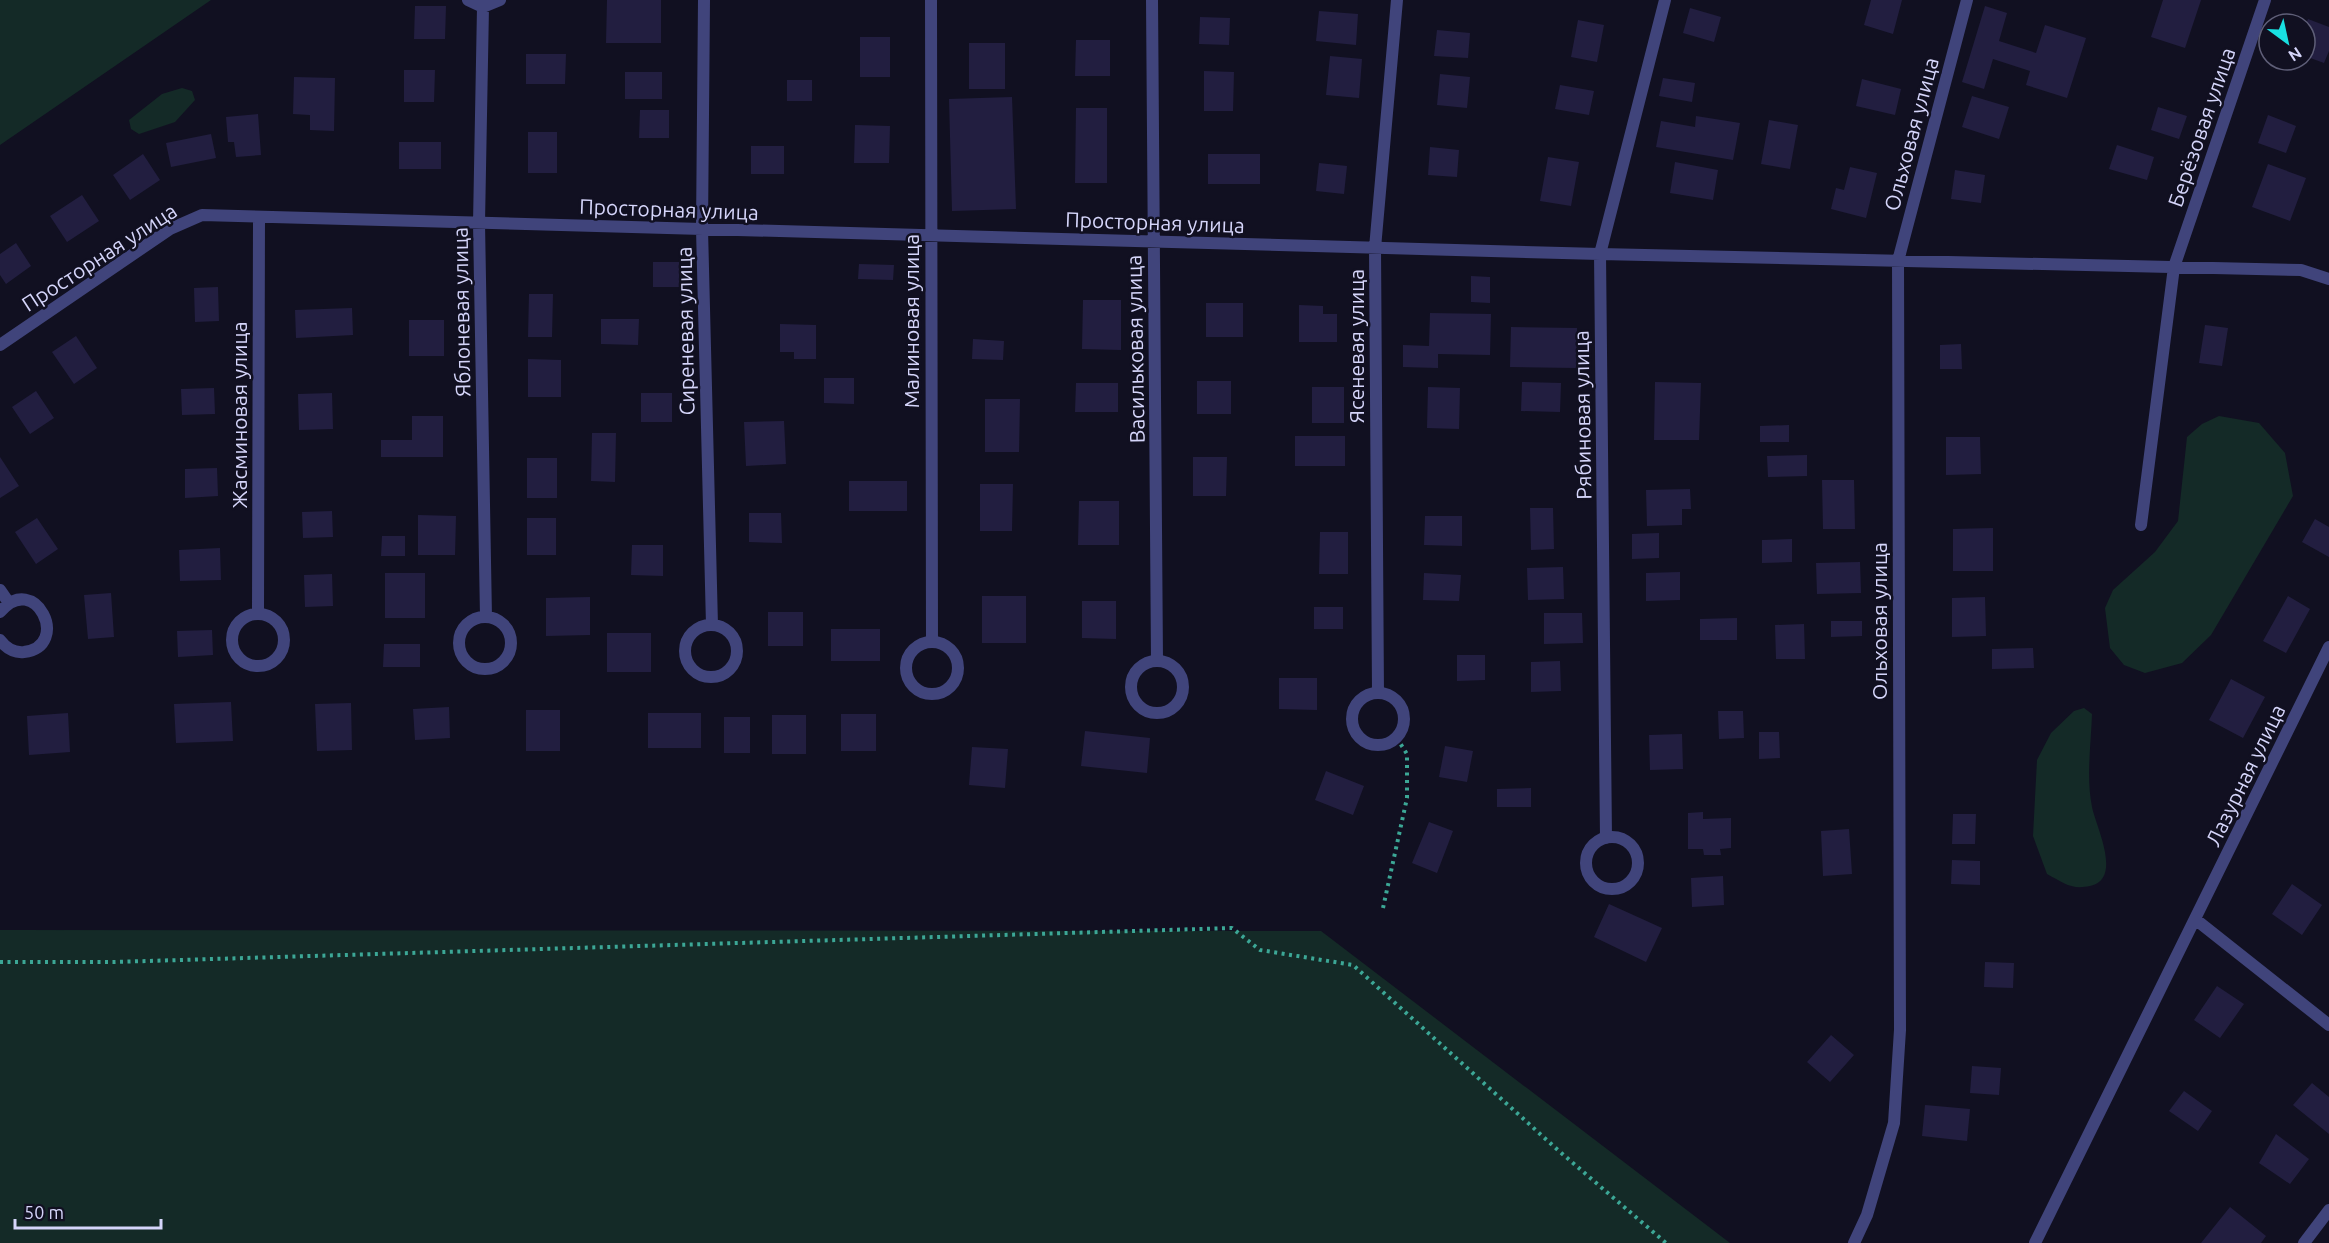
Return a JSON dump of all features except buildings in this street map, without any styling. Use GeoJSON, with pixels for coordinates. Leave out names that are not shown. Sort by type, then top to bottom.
{"type":"FeatureCollection","features":[{"type":"Feature","properties":{"kind":"street"},"geometry":{"type":"LineString","coordinates":[[468,0],[483,7],[500,0]]}},
{"type":"Feature","properties":{"kind":"street","name":"Сиреневая улица"},"geometry":{"type":"LineString","coordinates":[[704,0],[702,229],[711,625]]}},
{"type":"Feature","properties":{"kind":"street","name":"Малиновая улица"},"geometry":{"type":"LineString","coordinates":[[931,0],[932,642]]}},
{"type":"Feature","properties":{"kind":"street","name":"Васильковая улица"},"geometry":{"type":"LineString","coordinates":[[1152,0],[1157,661]]}},
{"type":"Feature","properties":{"kind":"street","name":"Ясеневая улица"},"geometry":{"type":"LineString","coordinates":[[1378,693],[1376,248],[1397,0]]}},
{"type":"Feature","properties":{"kind":"street","name":"Рябиновая улица"},"geometry":{"type":"LineString","coordinates":[[1606,838],[1600,254],[1665,0]]}},
{"type":"Feature","properties":{"kind":"street","name":"Ольховая улица"},"geometry":{"type":"LineString","coordinates":[[1854,1243],[1868,1215],[1894,1124],[1900,1030],[1898,261],[1967,0]]}},
{"type":"Feature","properties":{"kind":"street","name":"Берёзовая улица"},"geometry":{"type":"LineString","coordinates":[[2141,525],[2174,267],[2265,0]]}},
{"type":"Feature","properties":{"kind":"street","name":"Яблоневая улица"},"geometry":{"type":"LineString","coordinates":[[483,7],[479,223],[486,617]]}},
{"type":"Feature","properties":{"kind":"street","name":"Просторная улица"},"geometry":{"type":"LineString","coordinates":[[0,345],[170,229],[202,215],[1600,254],[2301,270],[2329,279]]}},
{"type":"Feature","properties":{"kind":"street","name":"Жасминовая улица"},"geometry":{"type":"LineString","coordinates":[[258,613],[259,217]]}},
{"type":"Feature","properties":{"kind":"street"},"geometry":{"type":"LineString","coordinates":[[0,590],[4,608],[22,600],[35,603],[47,619],[46,633],[40,645],[28,651],[14,651],[0,640]]}},
{"type":"Feature","properties":{"kind":"street"},"geometry":{"type":"LineString","coordinates":[[258,613],[277,622],[284,640],[280,653],[271,663],[257,666],[239,658],[232,639],[240,621],[258,613]]}},
{"type":"Feature","properties":{"kind":"street"},"geometry":{"type":"LineString","coordinates":[[486,617],[504,625],[511,644],[503,662],[485,669],[466,661],[462,656],[459,643],[467,625],[486,617]]}},
{"type":"Feature","properties":{"kind":"street"},"geometry":{"type":"LineString","coordinates":[[711,625],[724,628],[730,633],[737,651],[729,669],[724,673],[711,676],[692,669],[685,650],[693,632],[711,625]]}},
{"type":"Feature","properties":{"kind":"street"},"geometry":{"type":"LineString","coordinates":[[932,642],[951,650],[958,669],[950,687],[932,694],[925,693],[914,686],[907,675],[906,668],[914,650],[932,642]]}},
{"type":"Feature","properties":{"kind":"street","name":"Лазурная улица"},"geometry":{"type":"LineString","coordinates":[[2034,1243],[2329,648]]}},
{"type":"Feature","properties":{"kind":"street"},"geometry":{"type":"LineString","coordinates":[[1157,661],[1170,665],[1176,670],[1180,675],[1183,688],[1175,706],[1163,713],[1144,710],[1134,700],[1131,687],[1132,680],[1139,669],[1157,661]]}},
{"type":"Feature","properties":{"kind":"street"},"geometry":{"type":"LineString","coordinates":[[1378,693],[1391,696],[1400,706],[1404,719],[1403,726],[1396,737],[1384,744],[1371,744],[1359,737],[1352,718],[1355,705],[1365,696],[1378,693]]}},
{"type":"Feature","properties":{"kind":"street"},"geometry":{"type":"LineString","coordinates":[[1613,837],[1626,841],[1631,845],[1637,857],[1635,877],[1618,888],[1605,888],[1599,885],[1587,870],[1587,856],[1590,850],[1606,838],[1613,837]]}},
{"type":"Feature","properties":{"kind":"street"},"geometry":{"type":"LineString","coordinates":[[2195,919],[2329,1025]]}},
{"type":"Feature","properties":{"kind":"street"},"geometry":{"type":"LineString","coordinates":[[2304,1243],[2329,1210]]}},
{"type":"Feature","properties":{"kind":"path"},"geometry":{"type":"LineString","coordinates":[[1383,908],[1407,798],[1407,753],[1396,737]]}},
{"type":"Feature","properties":{"kind":"path"},"geometry":{"type":"LineString","coordinates":[[0,962],[114,962],[1232,928],[1260,950],[1353,965],[1559,1151],[1666,1243]]}},
{"type":"Feature","properties":{"kind":"green space"},"geometry":{"type":"Polygon","coordinates":[[[0,0],[211,0],[0,145],[0,0]]]}},
{"type":"Feature","properties":{"kind":"green space"},"geometry":{"type":"Polygon","coordinates":[[[182,88],[192,91],[195,100],[175,122],[139,134],[131,129],[129,120],[162,94],[182,88]]]}},
{"type":"Feature","properties":{"kind":"green space"},"geometry":{"type":"Polygon","coordinates":[[[2219,416],[2259,423],[2285,453],[2293,496],[2211,635],[2182,663],[2145,673],[2124,665],[2110,648],[2105,608],[2113,590],[2155,552],[2178,521],[2187,437],[2202,424],[2219,416]]]}},
{"type":"Feature","properties":{"kind":"green space"},"geometry":{"type":"Polygon","coordinates":[[[2084,708],[2092,714],[2090,796],[2105,851],[2106,863],[2105,874],[2100,881],[2090,886],[2078,887],[2068,885],[2047,874],[2033,836],[2037,760],[2051,733],[2074,711],[2084,708]]]}},
{"type":"Feature","properties":{"kind":"green space"},"geometry":{"type":"Polygon","coordinates":[[[0,930],[1321,931],[1730,1243],[0,1243],[0,930]]]}}]}
